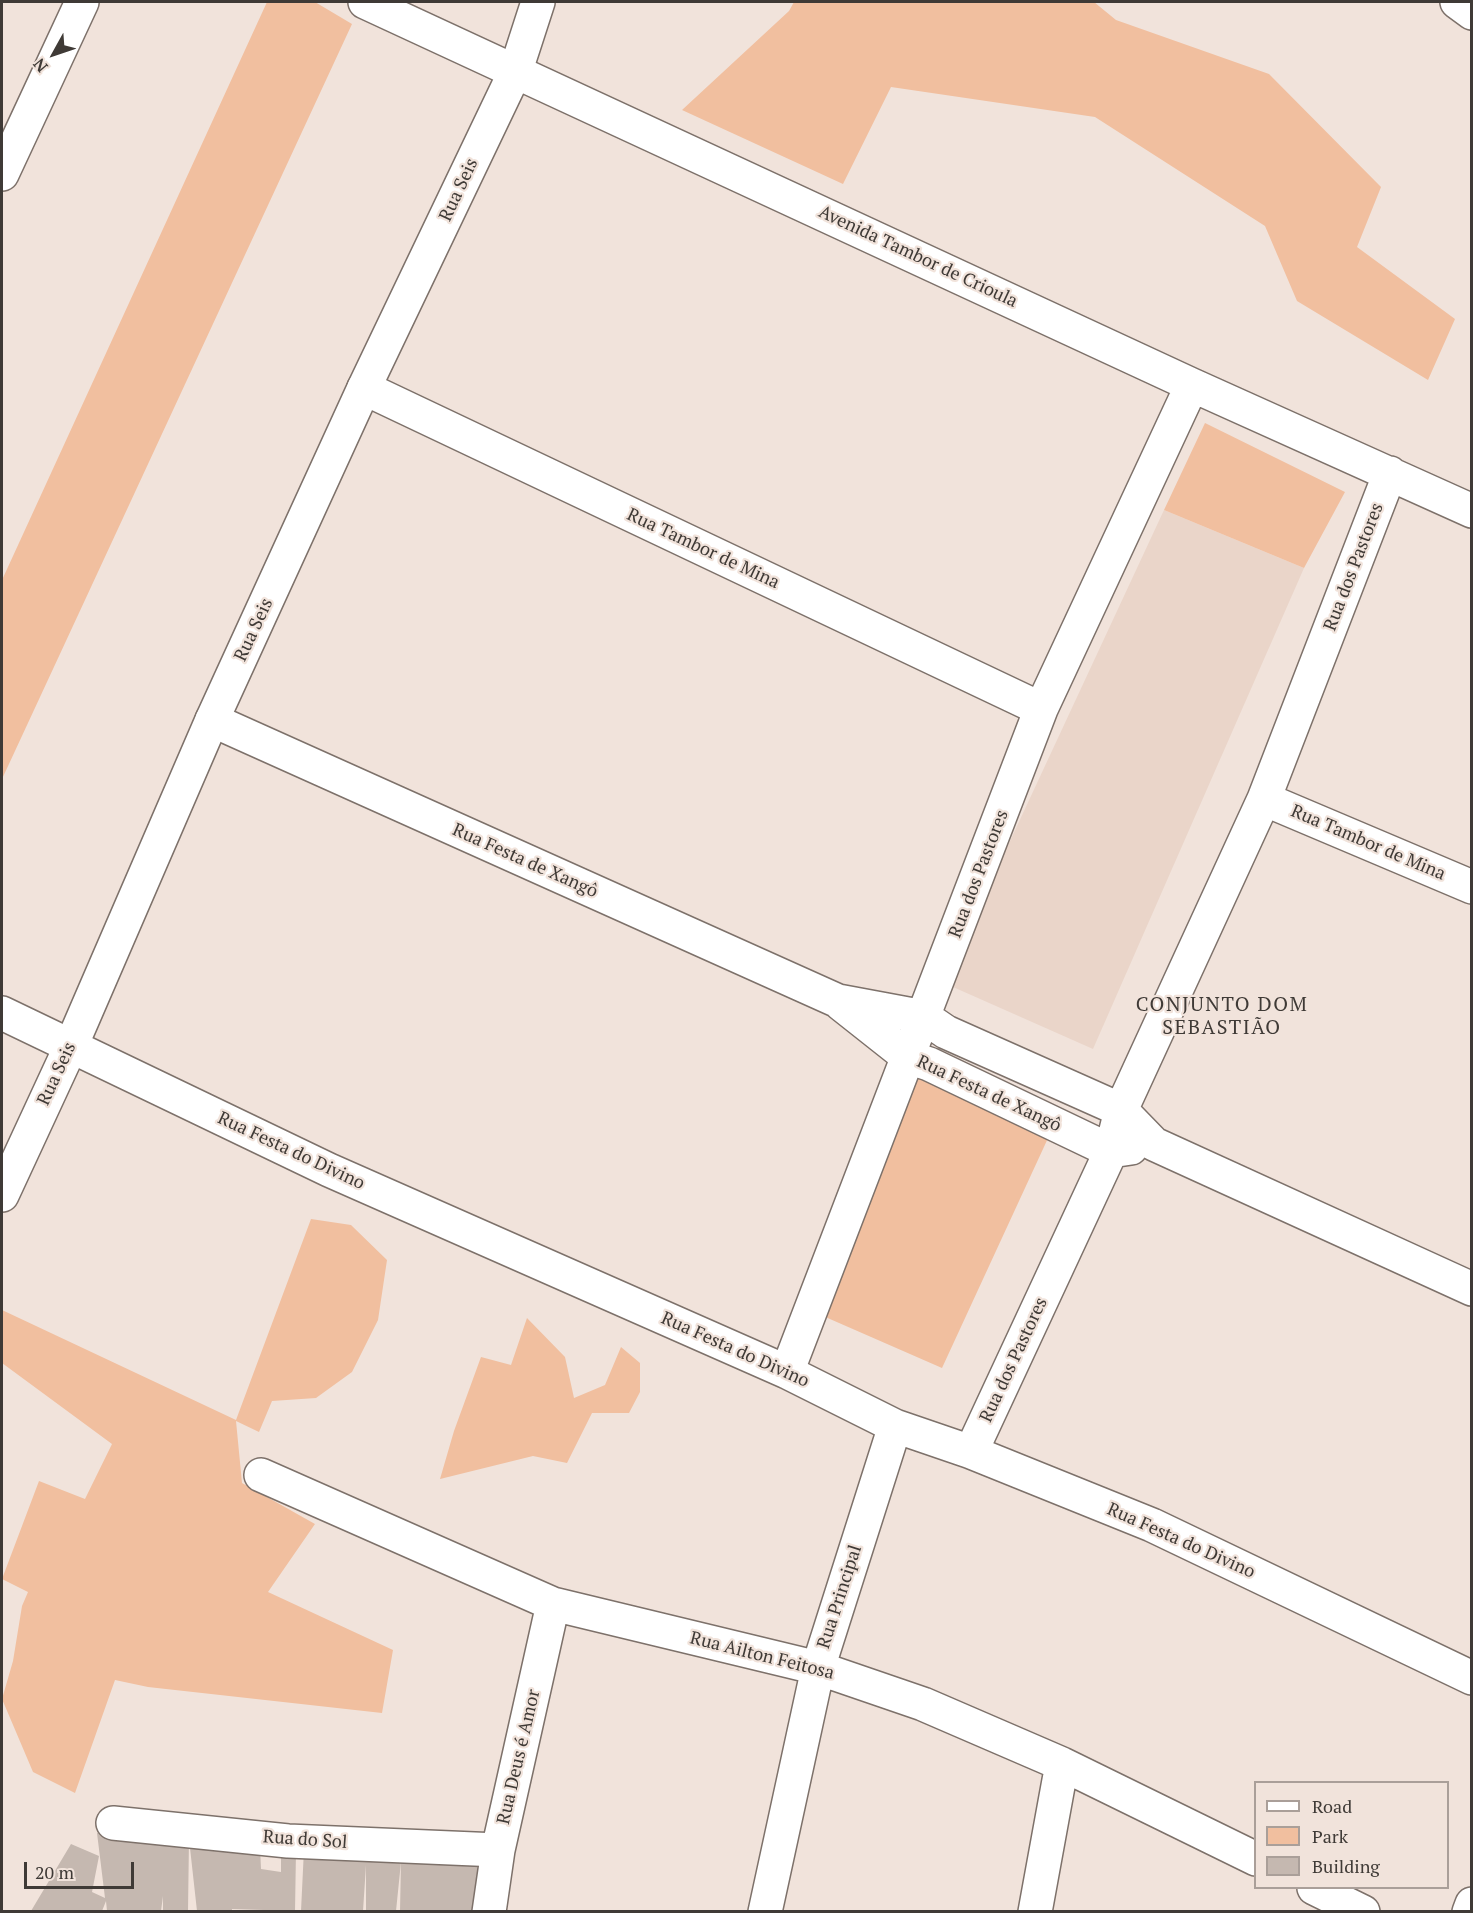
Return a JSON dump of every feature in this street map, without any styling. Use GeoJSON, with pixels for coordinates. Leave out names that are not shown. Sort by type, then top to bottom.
{"type":"FeatureCollection","features":[{"type":"Feature","properties":{"kind":"street"},"geometry":{"type":"LineString","coordinates":[[2,174],[82,2]]}},
{"type":"Feature","properties":{"kind":"street","name":"Avenida Tambor de Crioula"},"geometry":{"type":"LineString","coordinates":[[365,2],[1192,385],[1472,511]]}},
{"type":"Feature","properties":{"kind":"street","name":"Rua Seis"},"geometry":{"type":"LineString","coordinates":[[2,1195],[70,1046],[212,720],[364,388],[516,70],[538,2]]}},
{"type":"Feature","properties":{"kind":"street"},"geometry":{"type":"LineString","coordinates":[[1457,2],[1472,13]]}},
{"type":"Feature","properties":{"kind":"street","name":"Rua dos Pastores"},"geometry":{"type":"LineString","coordinates":[[787,1372],[1041,709],[1192,385]]}},
{"type":"Feature","properties":{"kind":"street","name":"Rua Tambor de Mina"},"geometry":{"type":"LineString","coordinates":[[364,388],[1041,709]]}},
{"type":"Feature","properties":{"kind":"street","name":"Rua dos Pastores"},"geometry":{"type":"LineString","coordinates":[[971,1452],[1111,1151],[1121,1110],[1263,799],[1390,473]]}},
{"type":"Feature","properties":{"kind":"street","name":"Rua Festa de Xangô"},"geometry":{"type":"LineString","coordinates":[[212,720],[838,1001],[924,1017],[946,1032],[1121,1110],[1154,1144],[1472,1288]]}},
{"type":"Feature","properties":{"kind":"street","name":"Rua Tambor de Mina"},"geometry":{"type":"LineString","coordinates":[[1263,799],[1472,887]]}},
{"type":"Feature","properties":{"kind":"street","name":"Rua Festa de Xangô"},"geometry":{"type":"LineString","coordinates":[[838,1001],[908,1057],[940,1069],[1111,1151]]}},
{"type":"Feature","properties":{"kind":"street","name":"Rua Festa do Divino"},"geometry":{"type":"LineString","coordinates":[[2,1013],[329,1170],[787,1372],[895,1426],[971,1452],[1152,1525],[1472,1678]]}},
{"type":"Feature","properties":{"kind":"street"},"geometry":{"type":"LineString","coordinates":[[1111,1151],[1154,1144]]}},
{"type":"Feature","properties":{"kind":"street","name":"Rua Principal"},"geometry":{"type":"LineString","coordinates":[[765,1911],[818,1668],[895,1426]]}},
{"type":"Feature","properties":{"kind":"street","name":"Rua Ailton Feitosa"},"geometry":{"type":"LineString","coordinates":[[261,1475],[553,1604],[818,1668],[923,1704],[1062,1764],[1254,1858]]}},
{"type":"Feature","properties":{"kind":"street","name":"Rua Deus é Amor"},"geometry":{"type":"LineString","coordinates":[[489,1911],[498,1850],[553,1604]]}},
{"type":"Feature","properties":{"kind":"street"},"geometry":{"type":"LineString","coordinates":[[1035,1911],[1062,1764]]}},
{"type":"Feature","properties":{"kind":"street","name":"Rua do Sol"},"geometry":{"type":"LineString","coordinates":[[113,1823],[288,1841],[498,1850]]}},
{"type":"Feature","properties":{"kind":"street"},"geometry":{"type":"LineString","coordinates":[[1318,1889],[1363,1911]]}},
{"type":"Feature","properties":{"kind":"street"},"geometry":{"type":"LineString","coordinates":[[1469,1911],[1472,1904]]}},
{"type":"Feature","properties":{"kind":"shaded area"},"geometry":{"type":"Polygon","coordinates":[[[1164,510],[1304,568],[1093,1049],[944,983],[1164,510]]]}},
{"type":"Feature","properties":{"kind":"green space"},"geometry":{"type":"Polygon","coordinates":[[[267,2],[315,2],[352,24],[2,779],[2,580],[267,2]]]}},
{"type":"Feature","properties":{"kind":"green space"},"geometry":{"type":"Polygon","coordinates":[[[794,2],[1094,2],[1116,20],[1269,74],[1381,187],[1357,247],[1455,319],[1428,380],[1297,301],[1265,226],[1095,117],[891,87],[843,184],[682,110],[789,11],[794,2]]]}},
{"type":"Feature","properties":{"kind":"green space"},"geometry":{"type":"Polygon","coordinates":[[[1205,423],[1345,492],[1304,568],[1164,510],[1205,423]]]}},
{"type":"Feature","properties":{"kind":"green space"},"geometry":{"type":"Polygon","coordinates":[[[916,1066],[1049,1136],[942,1368],[807,1309],[916,1066]]]}},
{"type":"Feature","properties":{"kind":"green space"},"geometry":{"type":"Polygon","coordinates":[[[311,1219],[351,1225],[387,1260],[378,1320],[352,1372],[316,1398],[272,1401],[259,1432],[236,1421],[242,1483],[315,1524],[268,1592],[393,1650],[382,1713],[148,1687],[115,1680],[75,1793],[33,1772],[2,1699],[13,1661],[22,1606],[28,1592],[2,1579],[39,1481],[85,1499],[112,1444],[2,1363],[2,1310],[236,1420],[311,1219]]]}},
{"type":"Feature","properties":{"kind":"green space"},"geometry":{"type":"Polygon","coordinates":[[[527,1318],[565,1357],[574,1398],[605,1385],[621,1347],[640,1363],[640,1392],[629,1413],[592,1413],[567,1463],[533,1456],[440,1479],[454,1431],[481,1357],[511,1365],[527,1318]]]}},
{"type":"Feature","properties":{"kind":"building"},"geometry":{"type":"Polygon","coordinates":[[[97,1833],[189,1839],[188,1911],[163,1911],[163,1896],[161,1911],[107,1911],[106,1901],[102,1911],[31,1911],[71,1844],[99,1856],[92,1892],[105,1898],[97,1833]]]}},
{"type":"Feature","properties":{"kind":"building"},"geometry":{"type":"Polygon","coordinates":[[[189,1839],[260,1847],[261,1869],[281,1872],[281,1851],[296,1851],[295,1911],[232,1909],[232,1911],[197,1911],[189,1839]]]}},
{"type":"Feature","properties":{"kind":"building"},"geometry":{"type":"Polygon","coordinates":[[[304,1849],[481,1859],[475,1911],[400,1911],[401,1862],[396,1911],[366,1911],[366,1865],[363,1911],[301,1911],[304,1849]]]}},
{"type":"Feature","properties":{"kind":"district","name":"CONJUNTO DOM SEBASTIÃO"},"geometry":{"type":"Point","coordinates":[1222,1016]}}]}
